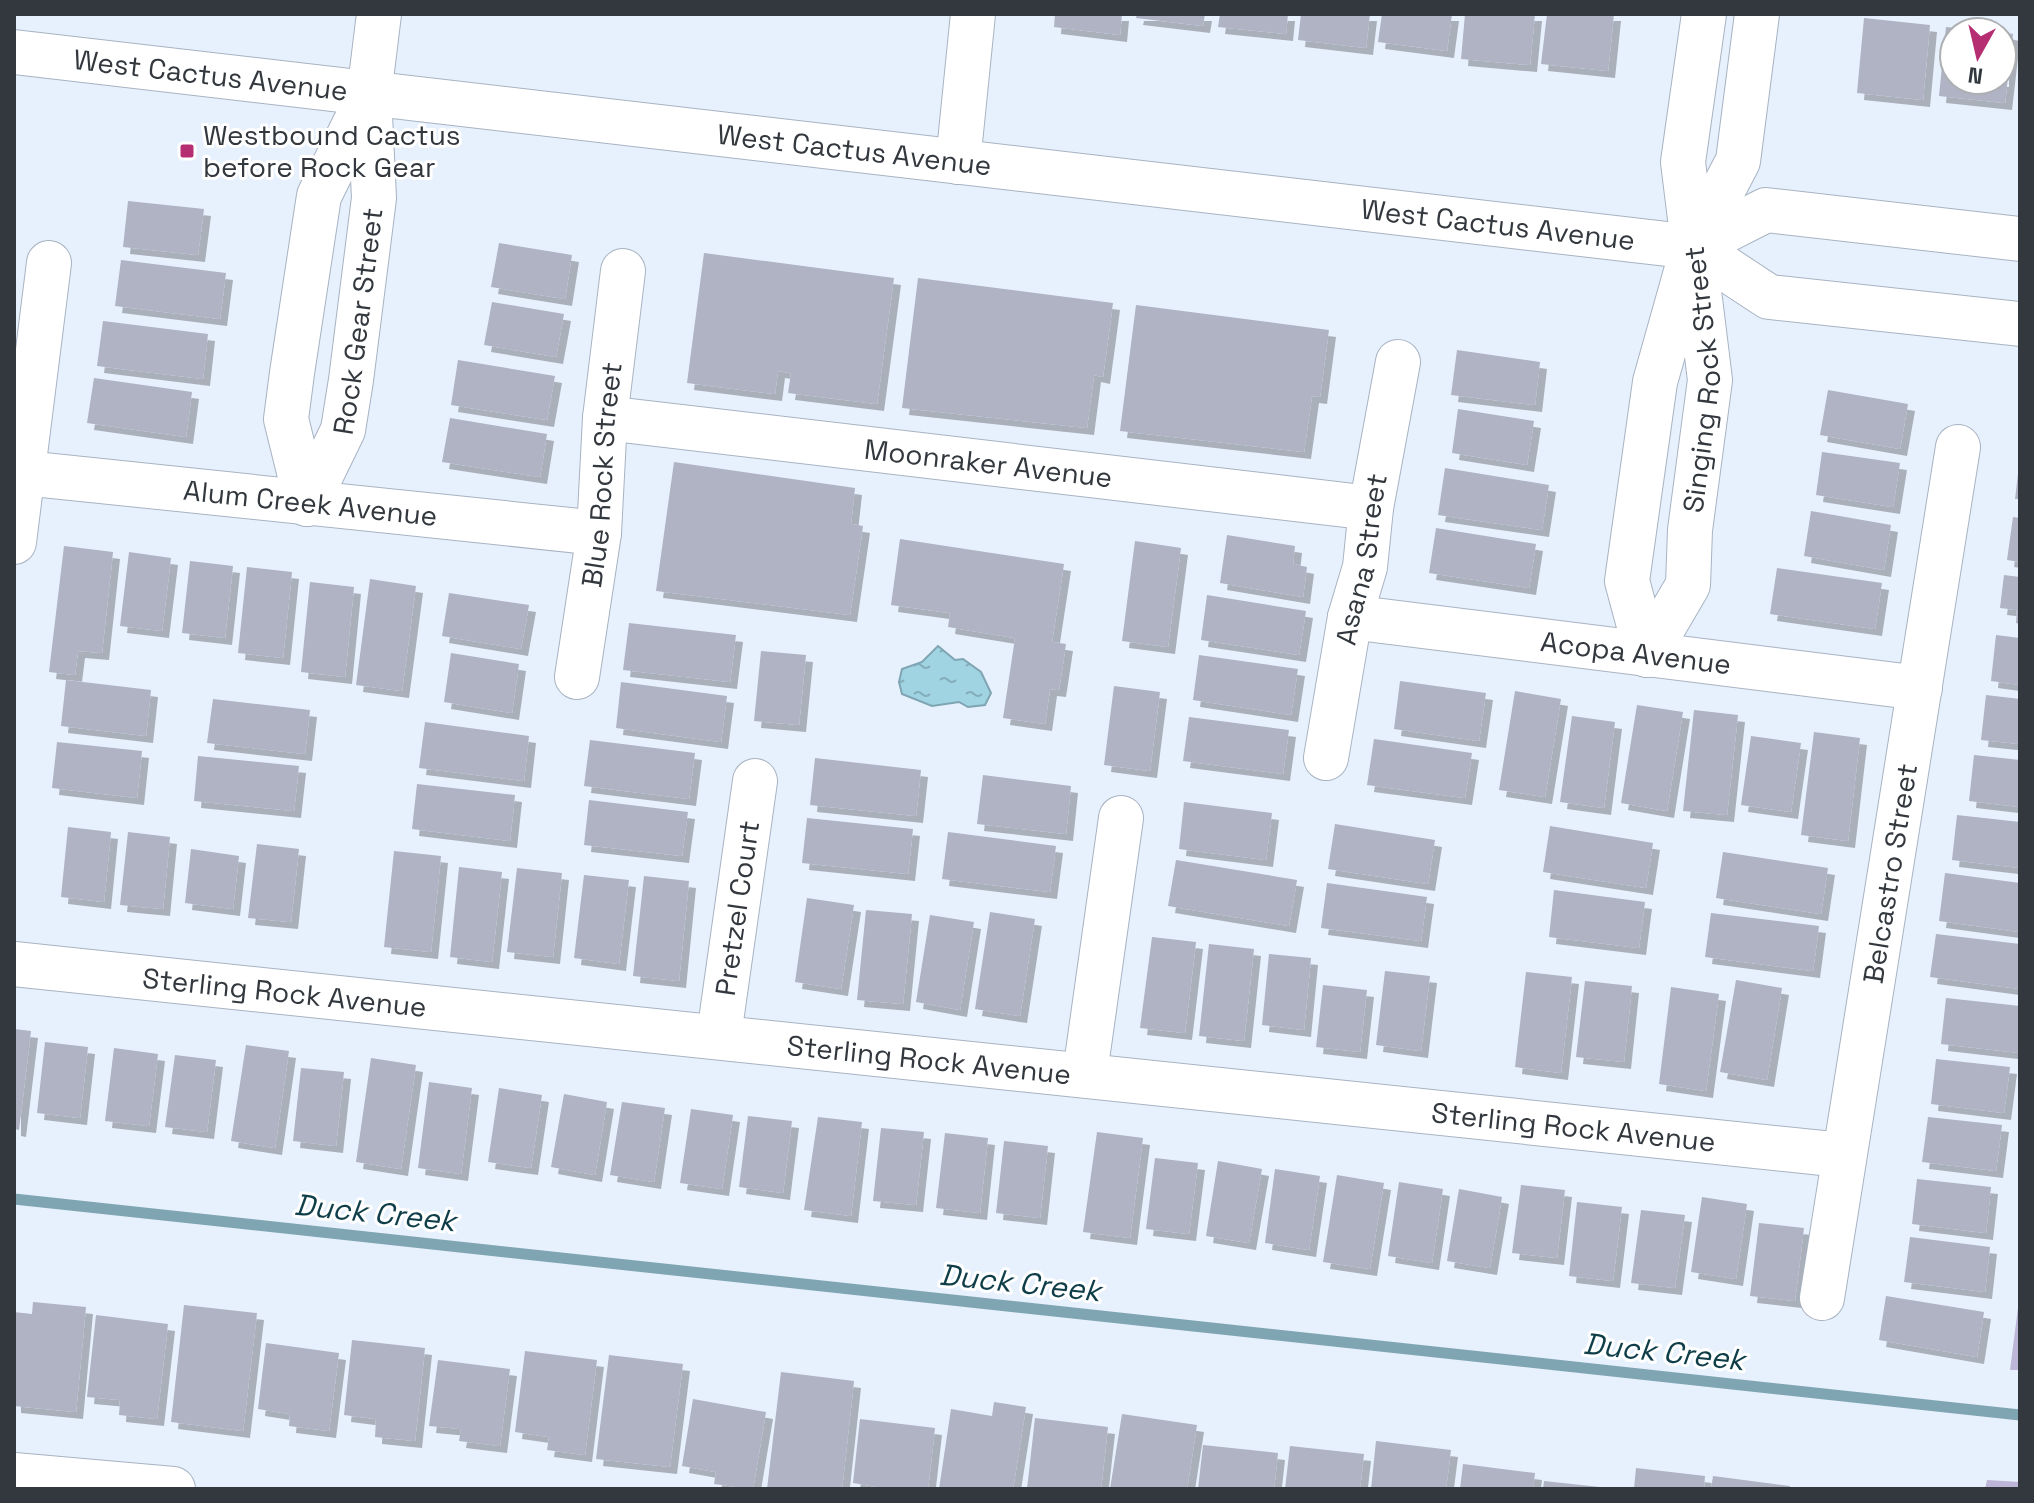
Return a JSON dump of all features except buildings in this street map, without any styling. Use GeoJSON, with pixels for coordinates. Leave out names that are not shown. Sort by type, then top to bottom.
{"type":"FeatureCollection","features":[{"type":"Feature","properties":{"kind":"street"},"geometry":{"type":"LineString","coordinates":[[369,95],[379,14]]}},
{"type":"Feature","properties":{"kind":"street"},"geometry":{"type":"LineString","coordinates":[[958,162],[973,14]]}},
{"type":"Feature","properties":{"kind":"street"},"geometry":{"type":"LineString","coordinates":[[1693,247],[1683,162],[1704,14]]}},
{"type":"Feature","properties":{"kind":"street"},"geometry":{"type":"LineString","coordinates":[[1693,247],[1738,161],[1757,14]]}},
{"type":"Feature","properties":{"kind":"street","name":"West Cactus Avenue"},"geometry":{"type":"LineString","coordinates":[[14,52],[1693,247],[1769,297],[2020,324]]}},
{"type":"Feature","properties":{"kind":"street","name":"Rock Gear Street"},"geometry":{"type":"LineString","coordinates":[[307,504],[286,419],[292,373],[319,196],[369,95]]}},
{"type":"Feature","properties":{"kind":"street","name":"Rock Gear Street"},"geometry":{"type":"LineString","coordinates":[[307,504],[343,430],[351,380],[374,198],[369,95]]}},
{"type":"Feature","properties":{"kind":"street"},"geometry":{"type":"LineString","coordinates":[[1693,247],[1766,210],[2020,239]]}},
{"type":"Feature","properties":{"kind":"street","name":"Singing Rock Street"},"geometry":{"type":"LineString","coordinates":[[1647,655],[1627,581],[1655,382],[1693,247]]}},
{"type":"Feature","properties":{"kind":"street","name":"Singing Rock Street"},"geometry":{"type":"LineString","coordinates":[[1647,655],[1688,585],[1690,530],[1710,380],[1693,247]]}},
{"type":"Feature","properties":{"kind":"street"},"geometry":{"type":"LineString","coordinates":[[14,542],[49,263]]}},
{"type":"Feature","properties":{"kind":"street","name":"Blue Rock Street"},"geometry":{"type":"LineString","coordinates":[[577,677],[599,533],[605,418],[623,271]]}},
{"type":"Feature","properties":{"kind":"street","name":"Asana Street"},"geometry":{"type":"LineString","coordinates":[[1326,758],[1350,617],[1365,567],[1371,508],[1398,362]]}},
{"type":"Feature","properties":{"kind":"street"},"geometry":{"type":"LineString","coordinates":[[292,373],[351,380]]}},
{"type":"Feature","properties":{"kind":"street","name":"Moonraker Avenue"},"geometry":{"type":"LineString","coordinates":[[605,418],[1371,508]]}},
{"type":"Feature","properties":{"kind":"street","name":"Belcastro Street"},"geometry":{"type":"LineString","coordinates":[[1822,1298],[1842,1155],[1958,447]]}},
{"type":"Feature","properties":{"kind":"street","name":"Alum Creek Avenue"},"geometry":{"type":"LineString","coordinates":[[24,473],[599,533]]}},
{"type":"Feature","properties":{"kind":"street"},"geometry":{"type":"LineString","coordinates":[[1636,526],[1690,530]]}},
{"type":"Feature","properties":{"kind":"street","name":"Acopa Avenue"},"geometry":{"type":"LineString","coordinates":[[1350,617],[1920,688]]}},
{"type":"Feature","properties":{"kind":"street","name":"Pretzel Court"},"geometry":{"type":"LineString","coordinates":[[719,1035],[755,781]]}},
{"type":"Feature","properties":{"kind":"street"},"geometry":{"type":"LineString","coordinates":[[1085,1073],[1121,818]]}},
{"type":"Feature","properties":{"kind":"street","name":"Sterling Rock Avenue"},"geometry":{"type":"LineString","coordinates":[[14,964],[1085,1073],[1842,1155]]}},
{"type":"Feature","properties":{"kind":"street"},"geometry":{"type":"LineString","coordinates":[[14,1475],[173,1489]]}},
{"type":"Feature","properties":{"kind":"shaded area"},"geometry":{"type":"Polygon","coordinates":[[[2020,1292],[2020,1370],[2010,1370],[2020,1292]]]}},
{"type":"Feature","properties":{"kind":"shaded area"},"geometry":{"type":"Polygon","coordinates":[[[1987,1480],[2020,1482],[2020,1489],[1985,1489],[1987,1480]]]}},
{"type":"Feature","properties":{"kind":"water"},"geometry":{"type":"Polygon","coordinates":[[[938,646],[955,660],[963,659],[981,672],[991,693],[985,705],[968,707],[959,702],[932,706],[902,694],[899,682],[902,669],[922,662],[938,646]]]}},
{"type":"Feature","properties":{"kind":"waterway","name":"Duck Creek"},"geometry":{"type":"LineString","coordinates":[[14,1199],[2020,1415]]}},
{"type":"Feature","properties":{"kind":"place","name":"Westbound Cactus before Rock Gear"},"geometry":{"type":"Point","coordinates":[187,151]}}]}
